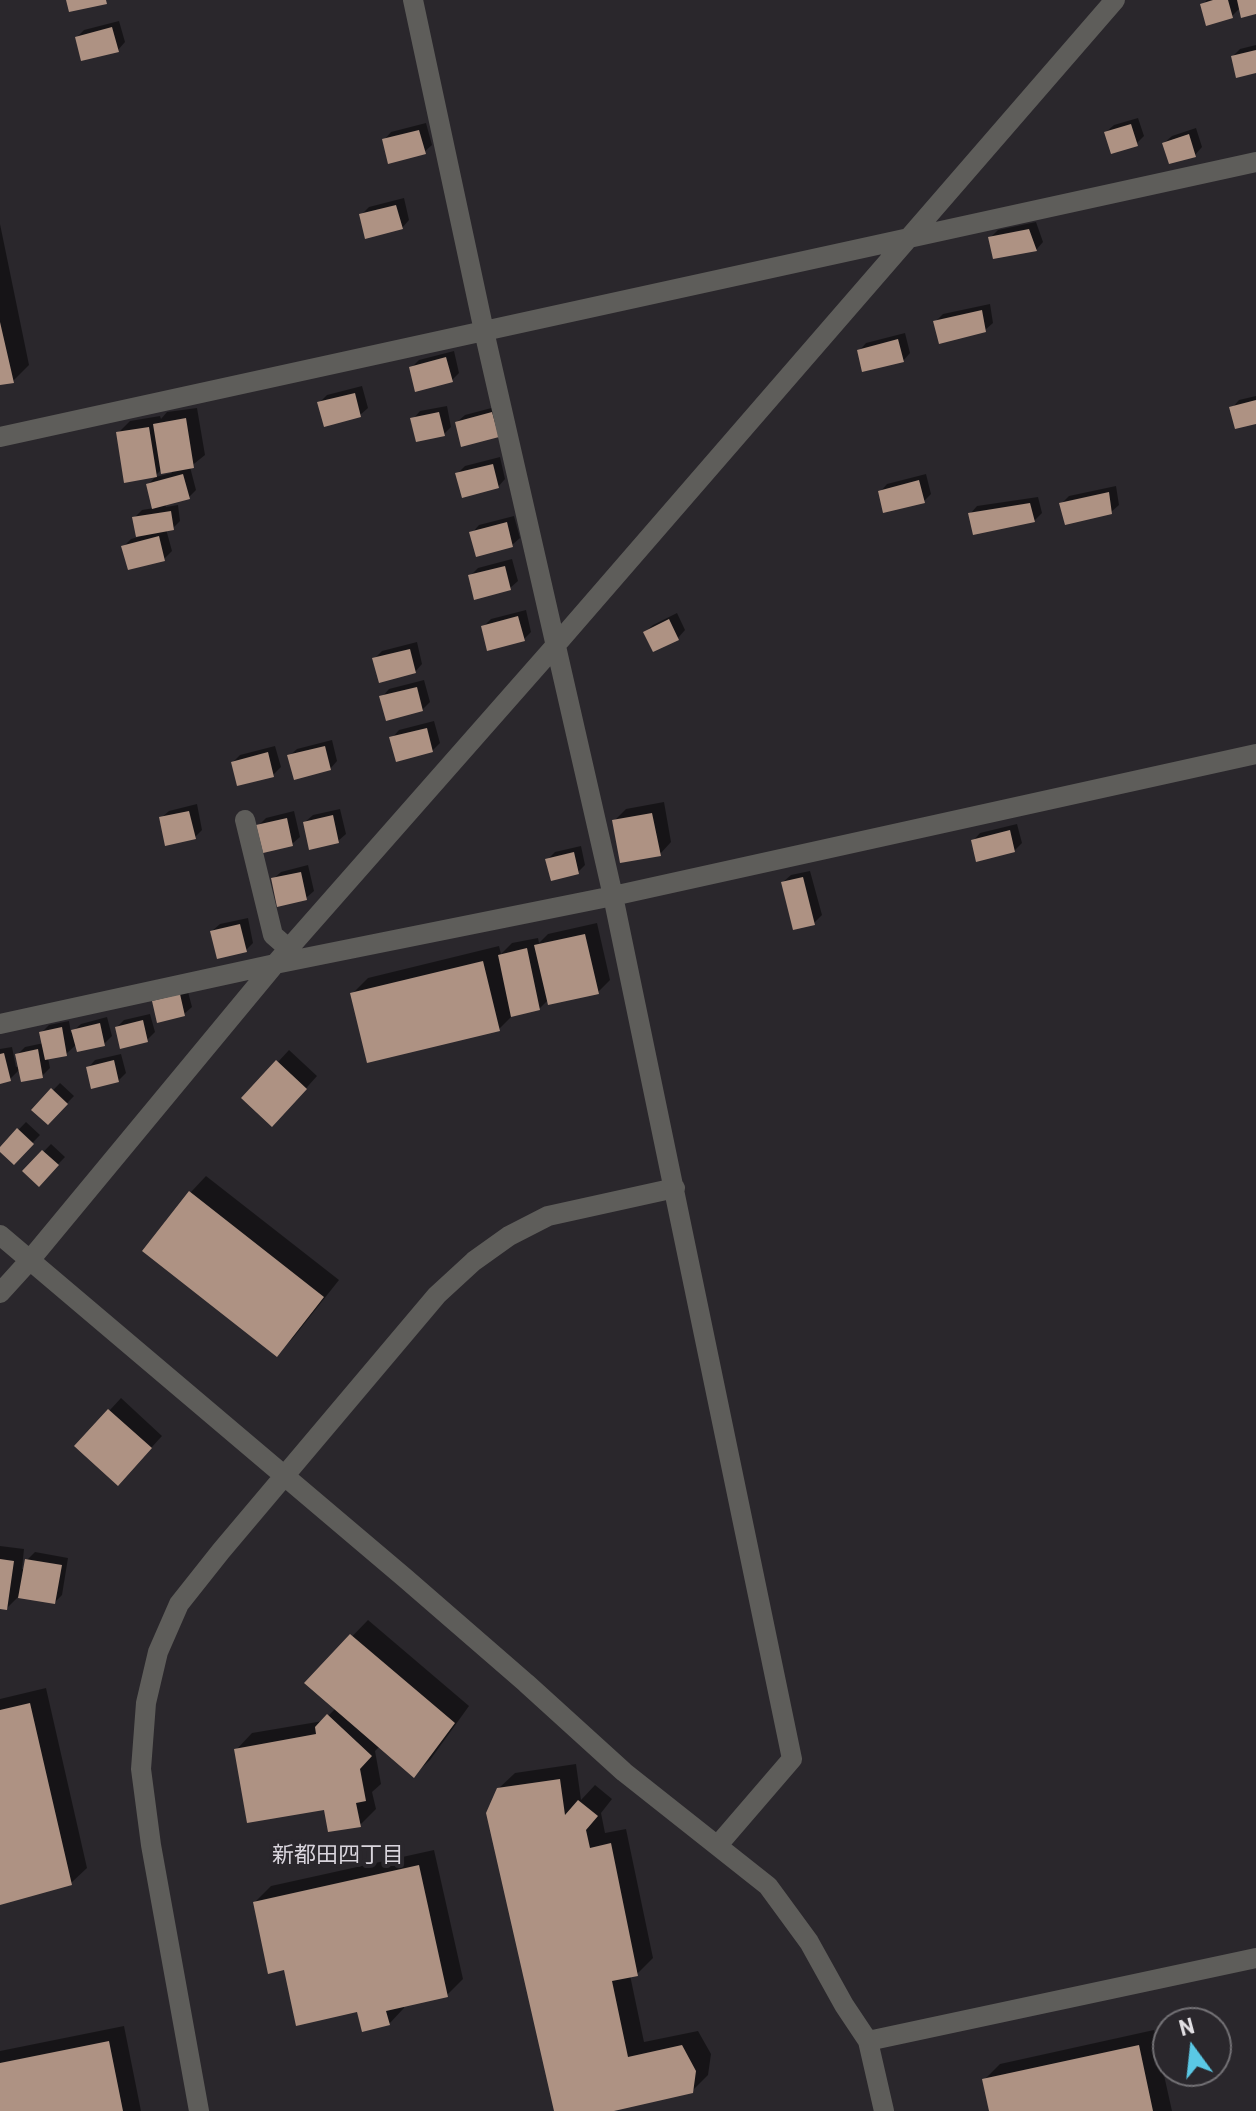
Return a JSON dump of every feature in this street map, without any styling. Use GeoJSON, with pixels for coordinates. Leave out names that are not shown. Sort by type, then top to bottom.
{"type":"FeatureCollection","features":[{"type":"Feature","properties":{"kind":"street"},"geometry":{"type":"LineString","coordinates":[[413,0],[484,331],[613,896],[792,1759],[718,1845]]}},
{"type":"Feature","properties":{"kind":"street"},"geometry":{"type":"LineString","coordinates":[[0,1293],[282,957],[1115,0]]}},
{"type":"Feature","properties":{"kind":"street"},"geometry":{"type":"LineString","coordinates":[[0,437],[1256,162]]}},
{"type":"Feature","properties":{"kind":"street"},"geometry":{"type":"LineString","coordinates":[[0,1024],[282,957],[613,896],[1256,754]]}},
{"type":"Feature","properties":{"kind":"street"},"geometry":{"type":"LineString","coordinates":[[245,820],[273,935],[282,957]]}},
{"type":"Feature","properties":{"kind":"street"},"geometry":{"type":"LineString","coordinates":[[199,2111],[151,1845],[141,1769],[146,1703],[158,1652],[179,1604],[437,1295],[474,1261],[509,1236],[548,1216],[675,1188]]}},
{"type":"Feature","properties":{"kind":"street"},"geometry":{"type":"LineString","coordinates":[[0,1235],[438,1606],[624,1772],[768,1886],[809,1942],[868,2041],[884,2111]]}},
{"type":"Feature","properties":{"kind":"street"},"geometry":{"type":"LineString","coordinates":[[868,2041],[1256,1958]]}},
{"type":"Feature","properties":{"kind":"building"},"geometry":{"type":"Polygon","coordinates":[[[66,0],[106,0],[107,4],[69,12],[66,0]]]}},
{"type":"Feature","properties":{"kind":"building"},"geometry":{"type":"Polygon","coordinates":[[[1228,0],[1233,18],[1206,26],[1200,4],[1228,0]]]}},
{"type":"Feature","properties":{"kind":"building"},"geometry":{"type":"Polygon","coordinates":[[[1237,0],[1256,0],[1256,14],[1241,18],[1237,0]]]}},
{"type":"Feature","properties":{"kind":"building"},"geometry":{"type":"Polygon","coordinates":[[[112,27],[119,52],[81,61],[75,37],[112,27]]]}},
{"type":"Feature","properties":{"kind":"building"},"geometry":{"type":"Polygon","coordinates":[[[1256,50],[1256,73],[1236,78],[1231,56],[1256,50]]]}},
{"type":"Feature","properties":{"kind":"building"},"geometry":{"type":"Polygon","coordinates":[[[1131,124],[1138,146],[1111,154],[1104,132],[1131,124]]]}},
{"type":"Feature","properties":{"kind":"building"},"geometry":{"type":"Polygon","coordinates":[[[419,130],[426,154],[388,164],[382,139],[419,130]]]}},
{"type":"Feature","properties":{"kind":"building"},"geometry":{"type":"Polygon","coordinates":[[[1189,134],[1196,157],[1169,164],[1162,143],[1189,134]]]}},
{"type":"Feature","properties":{"kind":"building"},"geometry":{"type":"Polygon","coordinates":[[[396,205],[403,229],[365,239],[359,214],[396,205]]]}},
{"type":"Feature","properties":{"kind":"building"},"geometry":{"type":"Polygon","coordinates":[[[1029,229],[1037,251],[993,259],[988,237],[1029,229]]]}},
{"type":"Feature","properties":{"kind":"building"},"geometry":{"type":"Polygon","coordinates":[[[982,310],[986,332],[939,344],[933,321],[982,310]]]}},
{"type":"Feature","properties":{"kind":"building"},"geometry":{"type":"Polygon","coordinates":[[[0,322],[14,383],[0,385],[0,322]]]}},
{"type":"Feature","properties":{"kind":"building"},"geometry":{"type":"Polygon","coordinates":[[[898,339],[904,362],[862,372],[857,350],[898,339]]]}},
{"type":"Feature","properties":{"kind":"building"},"geometry":{"type":"Polygon","coordinates":[[[446,357],[453,382],[415,392],[409,367],[446,357]]]}},
{"type":"Feature","properties":{"kind":"building"},"geometry":{"type":"Polygon","coordinates":[[[355,393],[361,417],[324,427],[317,402],[355,393]]]}},
{"type":"Feature","properties":{"kind":"building"},"geometry":{"type":"Polygon","coordinates":[[[1256,400],[1256,424],[1235,429],[1229,407],[1256,400]]]}},
{"type":"Feature","properties":{"kind":"building"},"geometry":{"type":"Polygon","coordinates":[[[439,412],[445,436],[416,442],[410,418],[439,412]]]}},
{"type":"Feature","properties":{"kind":"building"},"geometry":{"type":"Polygon","coordinates":[[[492,412],[499,437],[461,447],[455,422],[492,412]]]}},
{"type":"Feature","properties":{"kind":"building"},"geometry":{"type":"Polygon","coordinates":[[[186,418],[194,468],[161,474],[153,424],[186,418]]]}},
{"type":"Feature","properties":{"kind":"building"},"geometry":{"type":"Polygon","coordinates":[[[149,427],[157,477],[124,483],[116,432],[149,427]]]}},
{"type":"Feature","properties":{"kind":"building"},"geometry":{"type":"Polygon","coordinates":[[[493,464],[499,488],[462,498],[455,473],[493,464]]]}},
{"type":"Feature","properties":{"kind":"building"},"geometry":{"type":"Polygon","coordinates":[[[183,474],[190,499],[152,509],[146,484],[183,474]]]}},
{"type":"Feature","properties":{"kind":"building"},"geometry":{"type":"Polygon","coordinates":[[[919,480],[925,503],[883,513],[878,491],[919,480]]]}},
{"type":"Feature","properties":{"kind":"building"},"geometry":{"type":"Polygon","coordinates":[[[1109,492],[1112,514],[1065,525],[1059,503],[1109,492]]]}},
{"type":"Feature","properties":{"kind":"building"},"geometry":{"type":"Polygon","coordinates":[[[1030,503],[1035,522],[973,535],[968,513],[1030,503]]]}},
{"type":"Feature","properties":{"kind":"building"},"geometry":{"type":"Polygon","coordinates":[[[171,511],[174,530],[136,537],[132,517],[171,511]]]}},
{"type":"Feature","properties":{"kind":"building"},"geometry":{"type":"Polygon","coordinates":[[[507,522],[513,547],[476,557],[469,532],[507,522]]]}},
{"type":"Feature","properties":{"kind":"building"},"geometry":{"type":"Polygon","coordinates":[[[159,536],[165,561],[128,570],[121,546],[159,536]]]}},
{"type":"Feature","properties":{"kind":"building"},"geometry":{"type":"Polygon","coordinates":[[[505,566],[511,590],[474,600],[468,575],[505,566]]]}},
{"type":"Feature","properties":{"kind":"building"},"geometry":{"type":"Polygon","coordinates":[[[518,616],[525,641],[487,651],[481,626],[518,616]]]}},
{"type":"Feature","properties":{"kind":"building"},"geometry":{"type":"Polygon","coordinates":[[[669,619],[679,640],[653,652],[643,632],[669,619]]]}},
{"type":"Feature","properties":{"kind":"building"},"geometry":{"type":"Polygon","coordinates":[[[410,649],[416,673],[379,683],[372,658],[410,649]]]}},
{"type":"Feature","properties":{"kind":"building"},"geometry":{"type":"Polygon","coordinates":[[[417,687],[423,711],[386,721],[379,696],[417,687]]]}},
{"type":"Feature","properties":{"kind":"building"},"geometry":{"type":"Polygon","coordinates":[[[427,728],[433,752],[396,762],[389,737],[427,728]]]}},
{"type":"Feature","properties":{"kind":"building"},"geometry":{"type":"Polygon","coordinates":[[[325,746],[331,770],[294,780],[287,755],[325,746]]]}},
{"type":"Feature","properties":{"kind":"building"},"geometry":{"type":"Polygon","coordinates":[[[268,752],[274,777],[237,786],[231,762],[268,752]]]}},
{"type":"Feature","properties":{"kind":"building"},"geometry":{"type":"Polygon","coordinates":[[[189,811],[196,839],[165,846],[159,817],[189,811]]]}},
{"type":"Feature","properties":{"kind":"building"},"geometry":{"type":"Polygon","coordinates":[[[652,813],[661,856],[620,863],[612,820],[652,813]]]}},
{"type":"Feature","properties":{"kind":"building"},"geometry":{"type":"Polygon","coordinates":[[[333,815],[339,843],[309,850],[303,822],[333,815]]]}},
{"type":"Feature","properties":{"kind":"building"},"geometry":{"type":"Polygon","coordinates":[[[287,818],[293,846],[263,853],[256,825],[287,818]]]}},
{"type":"Feature","properties":{"kind":"building"},"geometry":{"type":"Polygon","coordinates":[[[1010,830],[1015,852],[976,862],[971,840],[1010,830]]]}},
{"type":"Feature","properties":{"kind":"building"},"geometry":{"type":"Polygon","coordinates":[[[574,852],[579,874],[551,881],[545,859],[574,852]]]}},
{"type":"Feature","properties":{"kind":"building"},"geometry":{"type":"Polygon","coordinates":[[[301,872],[307,900],[277,907],[271,878],[301,872]]]}},
{"type":"Feature","properties":{"kind":"building"},"geometry":{"type":"Polygon","coordinates":[[[803,877],[815,925],[793,930],[781,882],[803,877]]]}},
{"type":"Feature","properties":{"kind":"building"},"geometry":{"type":"Polygon","coordinates":[[[240,924],[247,952],[217,959],[210,931],[240,924]]]}},
{"type":"Feature","properties":{"kind":"building"},"geometry":{"type":"Polygon","coordinates":[[[585,934],[599,994],[548,1005],[534,945],[585,934]]]}},
{"type":"Feature","properties":{"kind":"building"},"geometry":{"type":"Polygon","coordinates":[[[527,948],[540,1010],[511,1017],[498,955],[527,948]]]}},
{"type":"Feature","properties":{"kind":"building"},"geometry":{"type":"Polygon","coordinates":[[[483,961],[500,1031],[367,1063],[350,993],[483,961]]]}},
{"type":"Feature","properties":{"kind":"building"},"geometry":{"type":"Polygon","coordinates":[[[180,994],[185,1016],[157,1023],[152,1001],[180,994]]]}},
{"type":"Feature","properties":{"kind":"building"},"geometry":{"type":"Polygon","coordinates":[[[143,1020],[148,1042],[120,1049],[115,1027],[143,1020]]]}},
{"type":"Feature","properties":{"kind":"building"},"geometry":{"type":"Polygon","coordinates":[[[100,1023],[105,1046],[77,1052],[71,1030],[100,1023]]]}},
{"type":"Feature","properties":{"kind":"building"},"geometry":{"type":"Polygon","coordinates":[[[62,1027],[67,1056],[45,1060],[39,1032],[62,1027]]]}},
{"type":"Feature","properties":{"kind":"building"},"geometry":{"type":"Polygon","coordinates":[[[38,1049],[43,1078],[21,1082],[15,1054],[38,1049]]]}},
{"type":"Feature","properties":{"kind":"building"},"geometry":{"type":"Polygon","coordinates":[[[4,1053],[11,1081],[0,1084],[0,1054],[4,1053]]]}},
{"type":"Feature","properties":{"kind":"building"},"geometry":{"type":"Polygon","coordinates":[[[114,1060],[119,1082],[91,1089],[86,1067],[114,1060]]]}},
{"type":"Feature","properties":{"kind":"building"},"geometry":{"type":"Polygon","coordinates":[[[276,1060],[307,1089],[272,1127],[241,1098],[276,1060]]]}},
{"type":"Feature","properties":{"kind":"building"},"geometry":{"type":"Polygon","coordinates":[[[51,1088],[68,1104],[48,1125],[31,1110],[51,1088]]]}},
{"type":"Feature","properties":{"kind":"building"},"geometry":{"type":"Polygon","coordinates":[[[17,1128],[34,1144],[14,1165],[0,1152],[0,1147],[17,1128]]]}},
{"type":"Feature","properties":{"kind":"building"},"geometry":{"type":"Polygon","coordinates":[[[42,1150],[59,1165],[39,1187],[22,1171],[42,1150]]]}},
{"type":"Feature","properties":{"kind":"building"},"geometry":{"type":"Polygon","coordinates":[[[189,1191],[324,1297],[277,1357],[142,1251],[189,1191]]]}},
{"type":"Feature","properties":{"kind":"building"},"geometry":{"type":"Polygon","coordinates":[[[108,1409],[152,1448],[118,1486],[74,1446],[108,1409]]]}},
{"type":"Feature","properties":{"kind":"building"},"geometry":{"type":"Polygon","coordinates":[[[0,1559],[14,1561],[7,1610],[0,1609],[0,1559]]]}},
{"type":"Feature","properties":{"kind":"building"},"geometry":{"type":"Polygon","coordinates":[[[25,1559],[62,1565],[55,1604],[18,1598],[25,1559]]]}},
{"type":"Feature","properties":{"kind":"building"},"geometry":{"type":"Polygon","coordinates":[[[350,1634],[455,1723],[414,1778],[304,1683],[350,1634]]]}},
{"type":"Feature","properties":{"kind":"building"},"geometry":{"type":"Polygon","coordinates":[[[30,1703],[72,1885],[0,1905],[0,1710],[30,1703]]]}},
{"type":"Feature","properties":{"kind":"building"},"geometry":{"type":"Polygon","coordinates":[[[327,1714],[372,1756],[360,1769],[366,1801],[356,1803],[361,1827],[328,1832],[324,1810],[247,1823],[234,1749],[316,1734],[315,1727],[327,1714]]]}},
{"type":"Feature","properties":{"kind":"building"},"geometry":{"type":"Polygon","coordinates":[[[560,1779],[565,1815],[578,1800],[598,1816],[586,1830],[590,1848],[611,1843],[638,1976],[612,1981],[628,2057],[682,2045],[696,2071],[693,2093],[614,2111],[554,2111],[486,1813],[497,1788],[560,1779]]]}},
{"type":"Feature","properties":{"kind":"building"},"geometry":{"type":"Polygon","coordinates":[[[419,1865],[448,1997],[386,2011],[390,2025],[362,2032],[357,2012],[296,2026],[284,1970],[268,1974],[253,1902],[419,1865]]]}},
{"type":"Feature","properties":{"kind":"building"},"geometry":{"type":"Polygon","coordinates":[[[109,2041],[123,2111],[0,2111],[0,2063],[109,2041]]]}},
{"type":"Feature","properties":{"kind":"building"},"geometry":{"type":"Polygon","coordinates":[[[1139,2045],[1153,2111],[989,2111],[982,2079],[1139,2045]]]}},
{"type":"Feature","properties":{"kind":"district","name":"新都田四丁目"},"geometry":{"type":"Point","coordinates":[338,1855]}}]}
